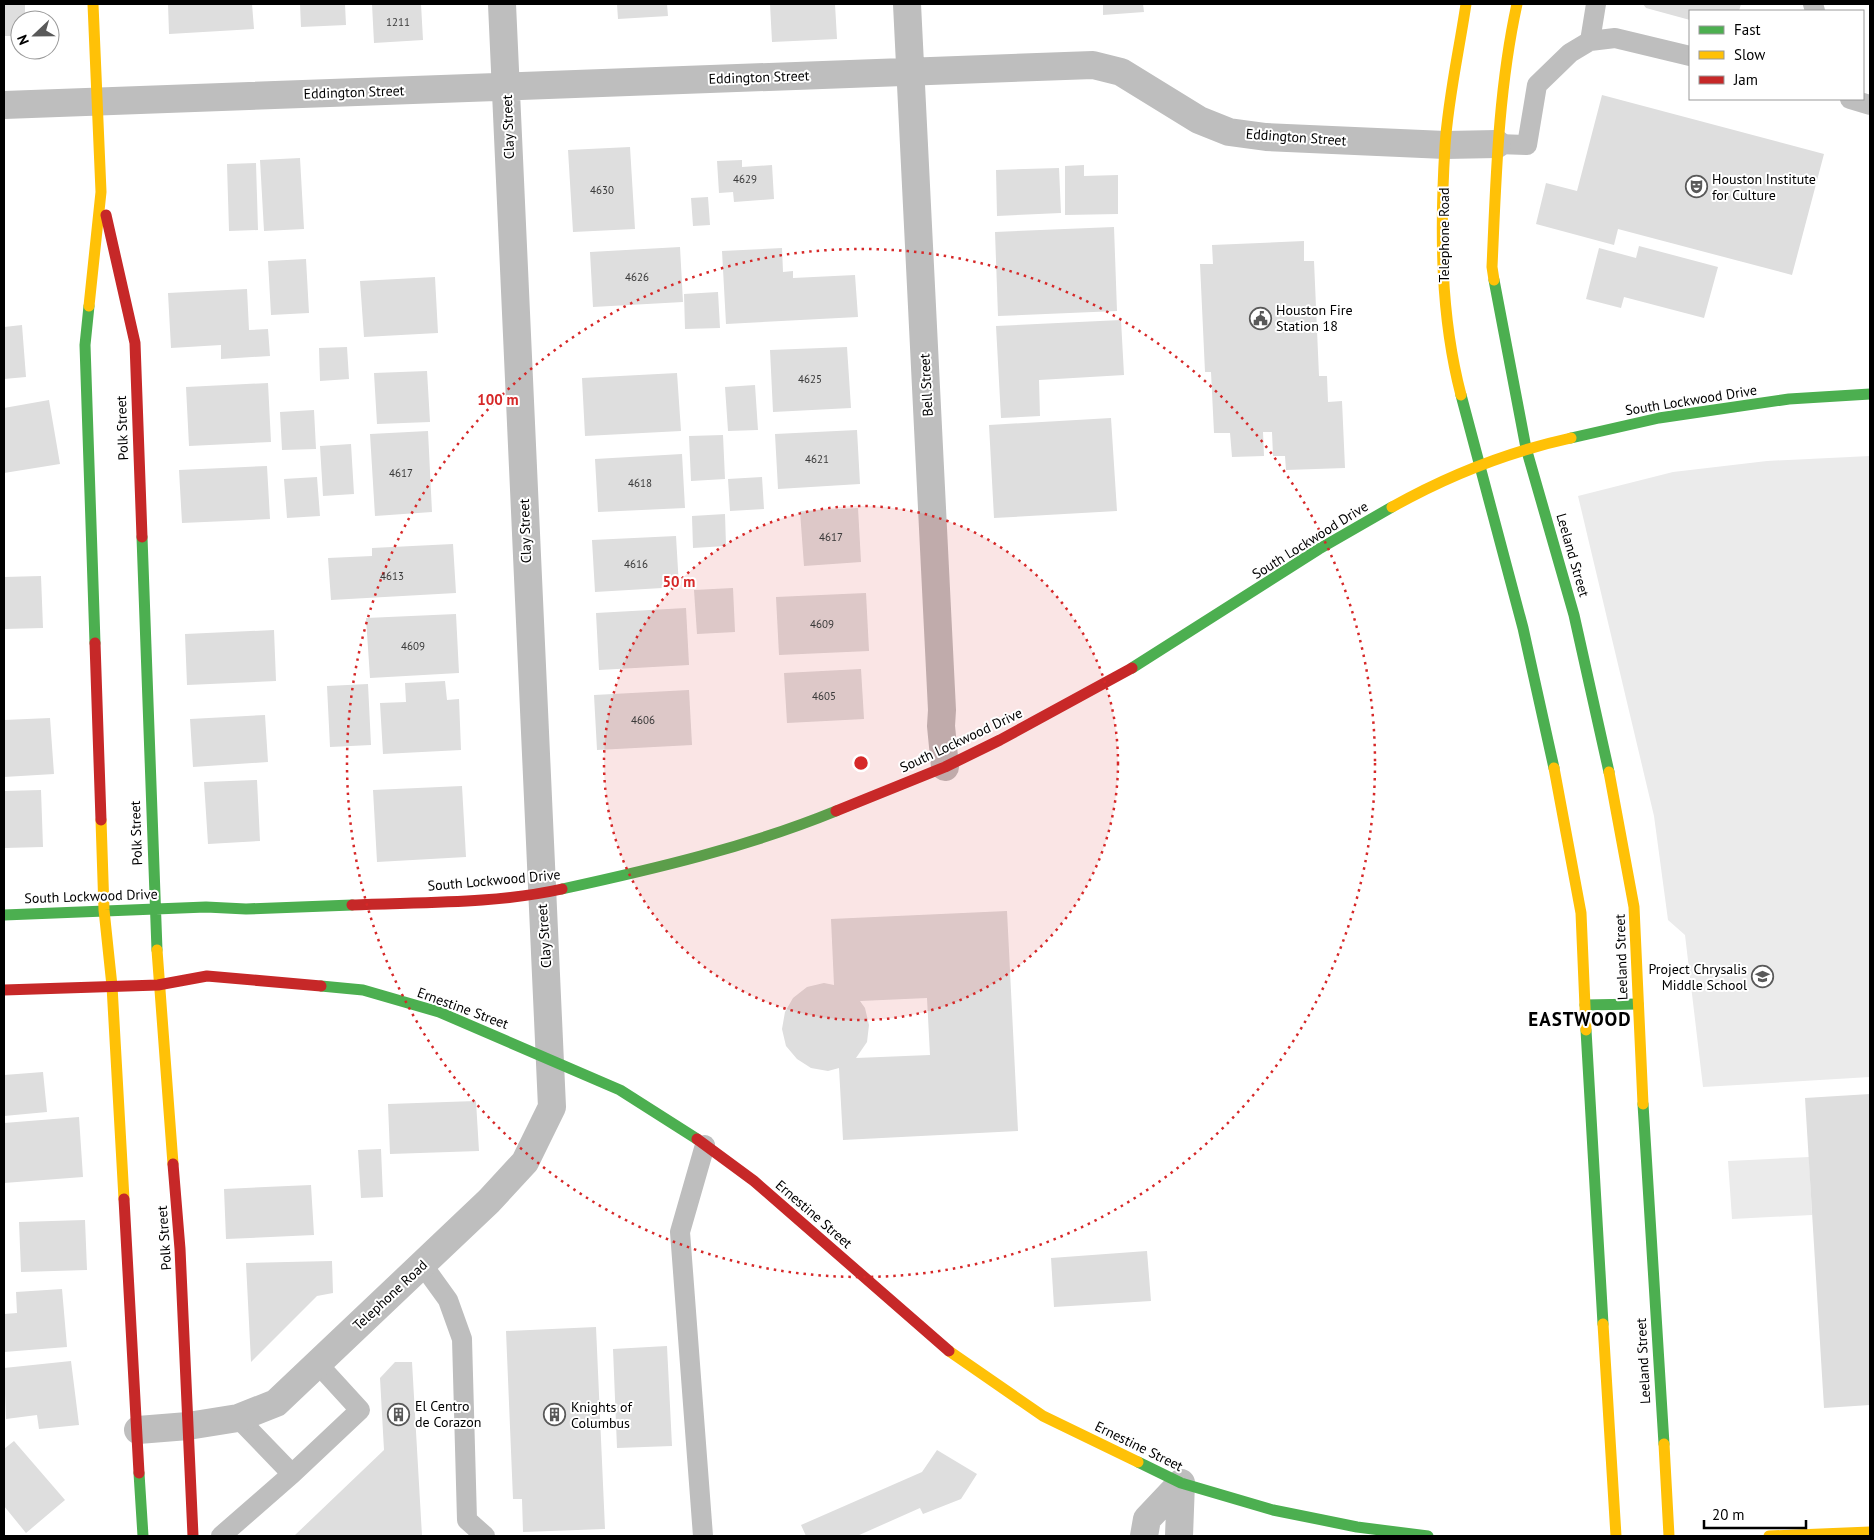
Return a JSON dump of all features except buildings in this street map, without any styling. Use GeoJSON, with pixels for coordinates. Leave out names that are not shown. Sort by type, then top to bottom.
{"type":"FeatureCollection","features":[{"type":"Feature","properties":{"kind":"main road","name":"Polk Street"},"geometry":{"type":"LineString","coordinates":[[92,4],[101,192],[85,345],[104,910],[112,986],[143,1536]]}},
{"type":"Feature","properties":{"kind":"main road","name":"Telephone Road"},"geometry":{"type":"LineString","coordinates":[[1466,4],[1445,145],[1442,269],[1454,368],[1479,464]]}},
{"type":"Feature","properties":{"kind":"main road"},"geometry":{"type":"LineString","coordinates":[[1516,4],[1509,41],[1497,144],[1492,267],[1526,448]]}},
{"type":"Feature","properties":{"kind":"main road","name":"Polk Street"},"geometry":{"type":"LineString","coordinates":[[101,192],[134,343],[154,909],[158,986],[180,1249],[193,1536]]}},
{"type":"Feature","properties":{"kind":"main road","name":"South Lockwood Drive"},"geometry":{"type":"LineString","coordinates":[[4,915],[104,910],[246,909],[460,900],[541,894],[637,873],[799,826],[945,767],[1000,740],[1128,671],[1319,549],[1398,504],[1479,464],[1526,448],[1659,418],[1789,399],[1870,394]]}},
{"type":"Feature","properties":{"kind":"main road","name":"Leeland Street"},"geometry":{"type":"LineString","coordinates":[[1526,448],[1574,615],[1609,771],[1634,907],[1669,1536]]}},
{"type":"Feature","properties":{"kind":"main road"},"geometry":{"type":"LineString","coordinates":[[1479,464],[1523,628],[1558,781],[1581,913],[1616,1536]]}},
{"type":"Feature","properties":{"kind":"main road","name":"Ernestine Street"},"geometry":{"type":"LineString","coordinates":[[158,986],[207,976],[363,990],[440,1012],[552,1059],[620,1090],[682,1128],[754,1181],[946,1349],[1043,1416],[1181,1483],[1274,1510],[1357,1527],[1428,1536]]}},
{"type":"Feature","properties":{"kind":"main road"},"geometry":{"type":"LineString","coordinates":[[4,990],[158,986]]}},
{"type":"Feature","properties":{"kind":"main road"},"geometry":{"type":"LineString","coordinates":[[1585,1005],[1638,1004]]}},
{"type":"Feature","properties":{"kind":"main road"},"geometry":{"type":"LineString","coordinates":[[131,1536],[142,1523]]}},
{"type":"Feature","properties":{"kind":"main road"},"geometry":{"type":"LineString","coordinates":[[1769,1536],[1870,1532]]}},
{"type":"Feature","properties":{"kind":"street","name":"Clay Street"},"geometry":{"type":"LineString","coordinates":[[502,4],[541,894],[552,1059]]}},
{"type":"Feature","properties":{"kind":"street","name":"Bell Street"},"geometry":{"type":"LineString","coordinates":[[908,4],[942,710],[941,726],[945,767]]}},
{"type":"Feature","properties":{"kind":"street","name":"Eddington Street"},"geometry":{"type":"LineString","coordinates":[[4,105],[1093,65],[1121,72],[1199,120],[1229,132],[1266,137],[1445,145],[1497,144]]}},
{"type":"Feature","properties":{"kind":"street","name":"Telephone Road"},"geometry":{"type":"LineString","coordinates":[[138,1430],[188,1426],[238,1418],[276,1403],[489,1200],[524,1162],[552,1107],[552,1059]]}},
{"type":"Feature","properties":{"kind":"street"},"geometry":{"type":"LineString","coordinates":[[1144,1536],[1147,1519],[1181,1483]]}},
{"type":"Feature","properties":{"kind":"street"},"geometry":{"type":"LineString","coordinates":[[1179,1536],[1181,1483]]}},
{"type":"Feature","properties":{"kind":"lane"},"geometry":{"type":"LineString","coordinates":[[1590,41],[1596,4]]}},
{"type":"Feature","properties":{"kind":"lane"},"geometry":{"type":"LineString","coordinates":[[1497,144],[1527,145],[1537,85],[1570,53],[1590,41],[1615,38],[1689,56]]}},
{"type":"Feature","properties":{"kind":"lane"},"geometry":{"type":"LineString","coordinates":[[1853,100],[1870,105]]}},
{"type":"Feature","properties":{"kind":"lane"},"geometry":{"type":"LineString","coordinates":[[704,1536],[680,1232],[705,1145]]}},
{"type":"Feature","properties":{"kind":"lane"},"geometry":{"type":"LineString","coordinates":[[422,1264],[448,1300],[462,1339],[467,1520],[485,1536]]}},
{"type":"Feature","properties":{"kind":"lane"},"geometry":{"type":"LineString","coordinates":[[221,1536],[292,1474],[360,1410],[317,1364]]}},
{"type":"Feature","properties":{"kind":"lane"},"geometry":{"type":"LineString","coordinates":[[238,1418],[292,1474]]}},
{"type":"Feature","properties":{"kind":"shaded area"},"geometry":{"type":"Polygon","coordinates":[[[1870,456],[1870,1077],[1703,1087],[1685,935],[1668,920],[1654,816],[1578,496],[1673,472],[1767,461],[1870,456]]]}},
{"type":"Feature","properties":{"kind":"shaded area"},"geometry":{"type":"Polygon","coordinates":[[[1809,1157],[1812,1215],[1732,1219],[1728,1161],[1809,1157]]]}},
{"type":"Feature","properties":{"kind":"traffic: fast"},"geometry":{"type":"LineString","coordinates":[[1494,280],[1526,448],[1574,615],[1609,772]]}},
{"type":"Feature","properties":{"kind":"traffic: fast"},"geometry":{"type":"LineString","coordinates":[[89,306],[85,345],[95,643]]}},
{"type":"Feature","properties":{"kind":"traffic: fast"},"geometry":{"type":"LineString","coordinates":[[1571,438],[1659,418],[1789,399],[1870,394]]}},
{"type":"Feature","properties":{"kind":"traffic: fast"},"geometry":{"type":"LineString","coordinates":[[1461,395],[1523,628],[1554,768]]}},
{"type":"Feature","properties":{"kind":"traffic: fast"},"geometry":{"type":"LineString","coordinates":[[1132,668],[1319,549],[1392,507]]}},
{"type":"Feature","properties":{"kind":"traffic: fast"},"geometry":{"type":"LineString","coordinates":[[142,537],[157,950]]}},
{"type":"Feature","properties":{"kind":"traffic: fast"},"geometry":{"type":"LineString","coordinates":[[562,889],[700,856],[769,836],[836,811]]}},
{"type":"Feature","properties":{"kind":"traffic: fast"},"geometry":{"type":"LineString","coordinates":[[4,915],[206,907],[246,909],[352,905]]}},
{"type":"Feature","properties":{"kind":"traffic: fast"},"geometry":{"type":"LineString","coordinates":[[321,986],[363,990],[439,1012],[620,1090],[697,1139]]}},
{"type":"Feature","properties":{"kind":"traffic: fast"},"geometry":{"type":"LineString","coordinates":[[1585,1005],[1638,1004]]}},
{"type":"Feature","properties":{"kind":"traffic: fast"},"geometry":{"type":"LineString","coordinates":[[1586,1030],[1603,1324]]}},
{"type":"Feature","properties":{"kind":"traffic: fast"},"geometry":{"type":"LineString","coordinates":[[1643,1104],[1664,1444]]}},
{"type":"Feature","properties":{"kind":"traffic: fast"},"geometry":{"type":"LineString","coordinates":[[1138,1462],[1181,1483],[1273,1510],[1357,1527],[1428,1536]]}},
{"type":"Feature","properties":{"kind":"traffic: fast"},"geometry":{"type":"LineString","coordinates":[[139,1473],[143,1536]]}},
{"type":"Feature","properties":{"kind":"traffic: slow"},"geometry":{"type":"LineString","coordinates":[[89,306],[101,192],[93,4]]}},
{"type":"Feature","properties":{"kind":"traffic: slow"},"geometry":{"type":"LineString","coordinates":[[1461,395],[1454,365],[1445,303],[1442,209],[1446,128],[1466,4]]}},
{"type":"Feature","properties":{"kind":"traffic: slow"},"geometry":{"type":"LineString","coordinates":[[1494,280],[1492,267],[1499,135],[1506,69],[1517,4]]}},
{"type":"Feature","properties":{"kind":"traffic: slow"},"geometry":{"type":"LineString","coordinates":[[1392,507],[1413,495],[1479,466],[1524,450],[1571,438]]}},
{"type":"Feature","properties":{"kind":"traffic: slow"},"geometry":{"type":"LineString","coordinates":[[1554,768],[1581,913],[1586,1030]]}},
{"type":"Feature","properties":{"kind":"traffic: slow"},"geometry":{"type":"LineString","coordinates":[[1609,772],[1634,907],[1643,1104]]}},
{"type":"Feature","properties":{"kind":"traffic: slow"},"geometry":{"type":"LineString","coordinates":[[101,820],[104,910],[112,986],[124,1199]]}},
{"type":"Feature","properties":{"kind":"traffic: slow"},"geometry":{"type":"LineString","coordinates":[[157,950],[173,1164]]}},
{"type":"Feature","properties":{"kind":"traffic: slow"},"geometry":{"type":"LineString","coordinates":[[1603,1324],[1616,1536]]}},
{"type":"Feature","properties":{"kind":"traffic: slow"},"geometry":{"type":"LineString","coordinates":[[949,1351],[1043,1416],[1138,1462]]}},
{"type":"Feature","properties":{"kind":"traffic: slow"},"geometry":{"type":"LineString","coordinates":[[1664,1444],[1669,1536]]}},
{"type":"Feature","properties":{"kind":"traffic: slow"},"geometry":{"type":"LineString","coordinates":[[1769,1536],[1870,1532]]}},
{"type":"Feature","properties":{"kind":"traffic: jam"},"geometry":{"type":"LineString","coordinates":[[106,215],[135,343],[142,537]]}},
{"type":"Feature","properties":{"kind":"traffic: jam"},"geometry":{"type":"LineString","coordinates":[[95,643],[101,820]]}},
{"type":"Feature","properties":{"kind":"traffic: jam"},"geometry":{"type":"LineString","coordinates":[[836,811],[945,767],[1000,740],[1132,668]]}},
{"type":"Feature","properties":{"kind":"traffic: jam"},"geometry":{"type":"LineString","coordinates":[[352,905],[484,900],[562,889]]}},
{"type":"Feature","properties":{"kind":"traffic: jam"},"geometry":{"type":"LineString","coordinates":[[4,990],[158,985],[207,976],[321,986]]}},
{"type":"Feature","properties":{"kind":"traffic: jam"},"geometry":{"type":"LineString","coordinates":[[697,1139],[754,1181],[949,1351]]}},
{"type":"Feature","properties":{"kind":"traffic: jam"},"geometry":{"type":"LineString","coordinates":[[173,1164],[180,1249],[193,1536]]}},
{"type":"Feature","properties":{"kind":"traffic: jam"},"geometry":{"type":"LineString","coordinates":[[124,1199],[139,1473]]}},
{"type":"Feature","properties":{"kind":"place","name":"Houston Institute for Culture"},"geometry":{"type":"Point","coordinates":[1696,187]}},
{"type":"Feature","properties":{"kind":"place","name":"Houston Fire Station 18"},"geometry":{"type":"Point","coordinates":[1260,318]}},
{"type":"Feature","properties":{"kind":"place","name":"Project Chrysalis Middle School"},"geometry":{"type":"Point","coordinates":[1763,977]}},
{"type":"Feature","properties":{"kind":"place","name":"El Centro de Corazon"},"geometry":{"type":"Point","coordinates":[399,1414]}},
{"type":"Feature","properties":{"kind":"place","name":"Knights of Columbus"},"geometry":{"type":"Point","coordinates":[555,1415]}},
{"type":"Feature","properties":{"kind":"district","name":"EASTWOOD"},"geometry":{"type":"Point","coordinates":[1580,1019]}}]}
